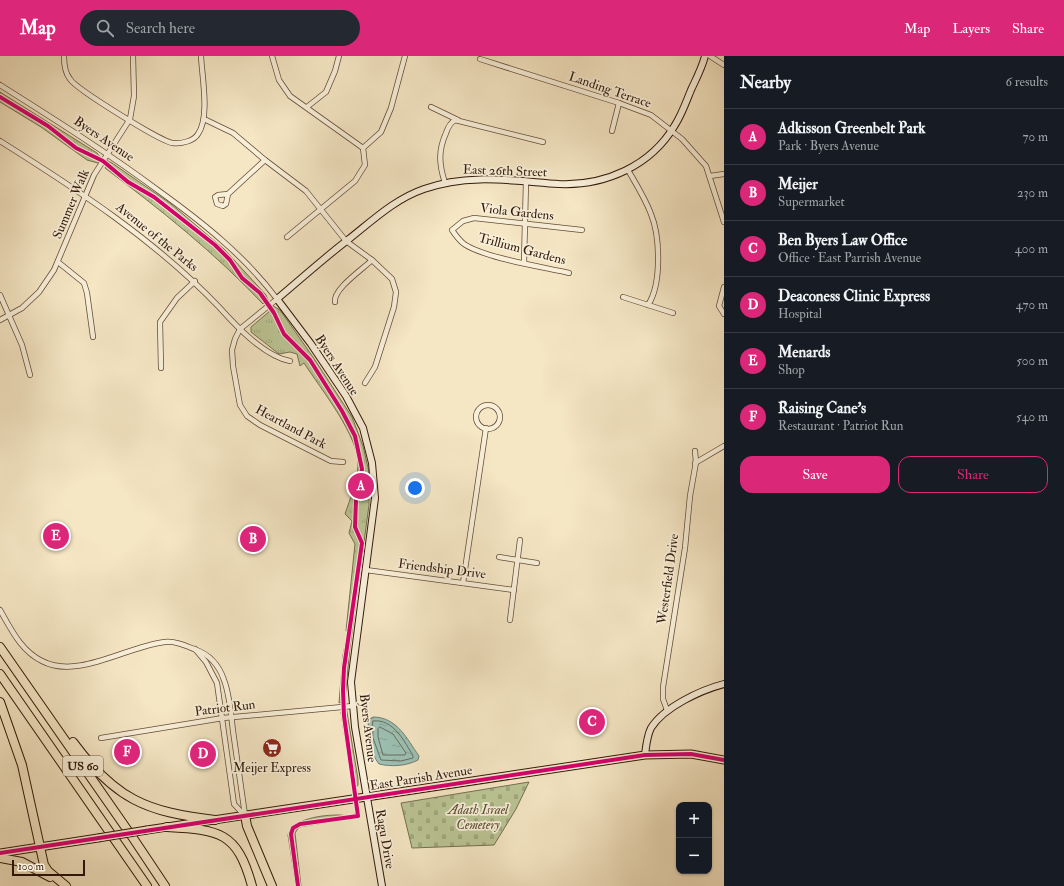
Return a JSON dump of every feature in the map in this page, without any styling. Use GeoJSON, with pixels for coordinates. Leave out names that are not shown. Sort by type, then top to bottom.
{"type":"FeatureCollection","features":[{"type":"Feature","properties":{"kind":"highway","name":"US 60"},"geometry":{"type":"LineString","coordinates":[[0,646],[165,886]]}},
{"type":"Feature","properties":{"kind":"highway","name":"US 60"},"geometry":{"type":"LineString","coordinates":[[0,674],[147,886]]}},
{"type":"Feature","properties":{"kind":"highway"},"geometry":{"type":"LineString","coordinates":[[23,679],[93,767],[121,794],[151,808],[164,812],[215,820]]}},
{"type":"Feature","properties":{"kind":"highway"},"geometry":{"type":"LineString","coordinates":[[0,702],[22,765],[46,868],[65,885]]}},
{"type":"Feature","properties":{"kind":"highway"},"geometry":{"type":"LineString","coordinates":[[245,815],[247,826],[272,886]]}},
{"type":"Feature","properties":{"kind":"highway"},"geometry":{"type":"LineString","coordinates":[[167,827],[203,829],[221,835],[239,851],[245,862],[252,886]]}},
{"type":"Feature","properties":{"kind":"highway"},"geometry":{"type":"LineString","coordinates":[[133,838],[170,886]]}},
{"type":"Feature","properties":{"kind":"highway"},"geometry":{"type":"LineString","coordinates":[[0,858],[22,862],[65,885]]}},
{"type":"Feature","properties":{"kind":"main road","name":"East Parrish Avenue"},"geometry":{"type":"LineString","coordinates":[[0,853],[645,755],[691,754],[724,760]]}},
{"type":"Feature","properties":{"kind":"street"},"geometry":{"type":"LineString","coordinates":[[64,56],[64,68],[70,80],[81,89],[145,130],[172,143],[185,142],[198,135],[204,119],[201,56]]}},
{"type":"Feature","properties":{"kind":"street","name":"Summer Walk"},"geometry":{"type":"LineString","coordinates":[[0,320],[9,313],[22,308],[40,292],[58,262],[84,196],[94,175],[130,119],[134,96],[133,56]]}},
{"type":"Feature","properties":{"kind":"street"},"geometry":{"type":"LineString","coordinates":[[272,56],[279,80],[288,94],[363,148],[366,165],[355,181],[287,237]]}},
{"type":"Feature","properties":{"kind":"street"},"geometry":{"type":"LineString","coordinates":[[307,107],[326,92],[335,71],[339,56]]}},
{"type":"Feature","properties":{"kind":"street"},"geometry":{"type":"LineString","coordinates":[[363,148],[380,132],[391,108],[405,56]]}},
{"type":"Feature","properties":{"kind":"street","name":"East 26th Street"},"geometry":{"type":"LineString","coordinates":[[277,299],[393,204],[414,193],[445,183],[482,178],[560,184],[584,183],[607,178],[628,170],[657,148],[672,130],[684,108],[705,56]]}},
{"type":"Feature","properties":{"kind":"street"},"geometry":{"type":"LineString","coordinates":[[710,56],[724,65]]}},
{"type":"Feature","properties":{"kind":"street","name":"Landing Terrace"},"geometry":{"type":"LineString","coordinates":[[480,59],[619,103],[651,115],[672,130],[706,166],[724,222]]}},
{"type":"Feature","properties":{"kind":"street","name":"Byers Avenue"},"geometry":{"type":"LineString","coordinates":[[0,85],[108,153],[200,221],[252,269],[311,344],[346,396],[358,417],[367,440],[372,463],[375,498],[351,682],[355,727],[367,797]]}},
{"type":"Feature","properties":{"kind":"street"},"geometry":{"type":"LineString","coordinates":[[612,131],[619,103]]}},
{"type":"Feature","properties":{"kind":"street"},"geometry":{"type":"LineString","coordinates":[[430,107],[458,120],[522,138],[543,142]]}},
{"type":"Feature","properties":{"kind":"street"},"geometry":{"type":"LineString","coordinates":[[204,119],[234,133],[265,160],[306,192],[346,241],[372,260],[392,279],[396,292],[394,307],[375,366],[365,383]]}},
{"type":"Feature","properties":{"kind":"street"},"geometry":{"type":"LineString","coordinates":[[445,183],[441,170],[440,151],[450,124],[458,120]]}},
{"type":"Feature","properties":{"kind":"street","name":"Avenue of the Parks"},"geometry":{"type":"LineString","coordinates":[[0,141],[84,196],[171,260],[195,281],[240,329],[280,359],[290,361]]}},
{"type":"Feature","properties":{"kind":"street"},"geometry":{"type":"LineString","coordinates":[[228,194],[265,160]]}},
{"type":"Feature","properties":{"kind":"street"},"geometry":{"type":"LineString","coordinates":[[628,170],[647,203],[655,230],[657,270],[652,300],[648,305]]}},
{"type":"Feature","properties":{"kind":"street"},"geometry":{"type":"LineString","coordinates":[[710,176],[724,174]]}},
{"type":"Feature","properties":{"kind":"street"},"geometry":{"type":"LineString","coordinates":[[524,263],[524,224],[527,200],[526,181]]}},
{"type":"Feature","properties":{"kind":"street","name":"Viola Gardens"},"geometry":{"type":"LineString","coordinates":[[452,230],[463,221],[474,218],[582,230]]}},
{"type":"Feature","properties":{"kind":"street","name":"Trillium Gardens"},"geometry":{"type":"LineString","coordinates":[[452,230],[459,240],[470,247],[524,263],[569,273]]}},
{"type":"Feature","properties":{"kind":"street"},"geometry":{"type":"LineString","coordinates":[[335,302],[334,299],[339,290],[372,260]]}},
{"type":"Feature","properties":{"kind":"street"},"geometry":{"type":"LineString","coordinates":[[58,262],[84,283],[87,293],[92,337]]}},
{"type":"Feature","properties":{"kind":"street"},"geometry":{"type":"LineString","coordinates":[[161,368],[160,322],[177,298],[195,281]]}},
{"type":"Feature","properties":{"kind":"street"},"geometry":{"type":"LineString","coordinates":[[724,287],[719,306],[724,314]]}},
{"type":"Feature","properties":{"kind":"street"},"geometry":{"type":"LineString","coordinates":[[0,295],[22,345],[30,375]]}},
{"type":"Feature","properties":{"kind":"street"},"geometry":{"type":"LineString","coordinates":[[623,297],[673,313]]}},
{"type":"Feature","properties":{"kind":"street"},"geometry":{"type":"LineString","coordinates":[[240,329],[277,299]]}},
{"type":"Feature","properties":{"kind":"street","name":"Heartland Park"},"geometry":{"type":"LineString","coordinates":[[240,329],[234,343],[232,361],[238,394],[243,411],[247,416],[260,424],[302,446],[332,461],[343,462]]}},
{"type":"Feature","properties":{"kind":"street"},"geometry":{"type":"LineString","coordinates":[[485,405],[493,406],[499,410],[500,418],[497,425],[486,428],[479,424],[477,413],[485,405]]}},
{"type":"Feature","properties":{"kind":"street"},"geometry":{"type":"LineString","coordinates":[[463,583],[486,428]]}},
{"type":"Feature","properties":{"kind":"street"},"geometry":{"type":"LineString","coordinates":[[696,463],[724,446]]}},
{"type":"Feature","properties":{"kind":"street","name":"Westerfield Drive"},"geometry":{"type":"LineString","coordinates":[[667,710],[663,699],[663,687],[685,548],[690,496],[696,463],[695,451]]}},
{"type":"Feature","properties":{"kind":"street"},"geometry":{"type":"LineString","coordinates":[[510,620],[520,540]]}},
{"type":"Feature","properties":{"kind":"street"},"geometry":{"type":"LineString","coordinates":[[499,557],[537,563]]}},
{"type":"Feature","properties":{"kind":"street","name":"Friendship Drive"},"geometry":{"type":"LineString","coordinates":[[366,570],[514,590]]}},
{"type":"Feature","properties":{"kind":"street"},"geometry":{"type":"LineString","coordinates":[[0,610],[22,646],[42,662],[57,667],[76,666],[166,642],[175,642],[206,654],[218,668],[226,688],[245,815]]}},
{"type":"Feature","properties":{"kind":"street"},"geometry":{"type":"LineString","coordinates":[[195,649],[206,662],[218,684],[234,804],[245,815]]}},
{"type":"Feature","properties":{"kind":"street"},"geometry":{"type":"LineString","coordinates":[[645,755],[650,729],[667,710],[705,690],[724,684]]}},
{"type":"Feature","properties":{"kind":"street","name":"Patriot Run"},"geometry":{"type":"LineString","coordinates":[[101,738],[223,718],[353,706]]}},
{"type":"Feature","properties":{"kind":"street","name":"Ragu Drive"},"geometry":{"type":"LineString","coordinates":[[367,797],[382,886]]}},
{"type":"Feature","properties":{"kind":"green space"},"geometry":{"type":"Polygon","coordinates":[[[0,92],[97,153],[100,157],[112,163],[171,204],[224,249],[266,295],[271,305],[280,310],[352,417],[363,446],[369,472],[369,505],[350,647],[345,700],[358,779],[358,785],[355,789],[360,817],[299,827],[295,833],[301,886],[296,886],[288,835],[291,829],[302,821],[309,819],[332,815],[350,816],[356,812],[341,712],[343,712],[342,702],[339,703],[343,655],[348,631],[346,631],[355,544],[349,533],[352,521],[345,514],[355,484],[358,466],[357,454],[353,441],[338,413],[304,363],[300,366],[297,354],[290,352],[279,354],[251,332],[251,327],[271,310],[265,302],[263,304],[226,267],[187,233],[105,168],[107,165],[99,161],[98,163],[87,160],[41,127],[0,102],[0,92]]]}},
{"type":"Feature","properties":{"kind":"green space","name":"Adath Israel Cemetery"},"geometry":{"type":"Polygon","coordinates":[[[529,782],[516,809],[494,845],[412,848],[401,803],[529,782]]]}},
{"type":"Feature","properties":{"kind":"water"},"geometry":{"type":"Polygon","coordinates":[[[373,717],[381,718],[395,725],[406,736],[419,756],[418,760],[409,764],[379,764],[373,754],[369,737],[368,720],[373,717]]]}},
{"type":"Feature","properties":{"kind":"cycle path"},"geometry":{"type":"LineString","coordinates":[[0,97],[48,126],[76,148],[103,161],[128,182],[154,197],[215,245],[230,260],[242,278],[260,293],[274,313],[284,334],[310,360],[342,411],[355,436],[362,469],[356,500],[355,527],[362,543],[344,668],[343,690],[344,716],[358,816],[300,824],[293,828],[291,834],[298,886]]}},
{"type":"Feature","properties":{"kind":"cycle path"},"geometry":{"type":"LineString","coordinates":[[0,853],[645,755],[691,754],[724,760]]}},
{"type":"Feature","properties":{"kind":"place","name":"Adkisson Greenbelt Park"},"geometry":{"type":"Point","coordinates":[361,486]}},
{"type":"Feature","properties":{"kind":"place","name":"Menards"},"geometry":{"type":"Point","coordinates":[56,536]}},
{"type":"Feature","properties":{"kind":"place","name":"Meijer"},"geometry":{"type":"Point","coordinates":[253,539]}},
{"type":"Feature","properties":{"kind":"place","name":"Ben Byers Law Office"},"geometry":{"type":"Point","coordinates":[592,722]}},
{"type":"Feature","properties":{"kind":"place","name":"Meijer Express"},"geometry":{"type":"Point","coordinates":[272,748]}},
{"type":"Feature","properties":{"kind":"place","name":"Raising Cane's"},"geometry":{"type":"Point","coordinates":[127,752]}},
{"type":"Feature","properties":{"kind":"place","name":"Deaconess Clinic Express"},"geometry":{"type":"Point","coordinates":[203,754]}}]}
